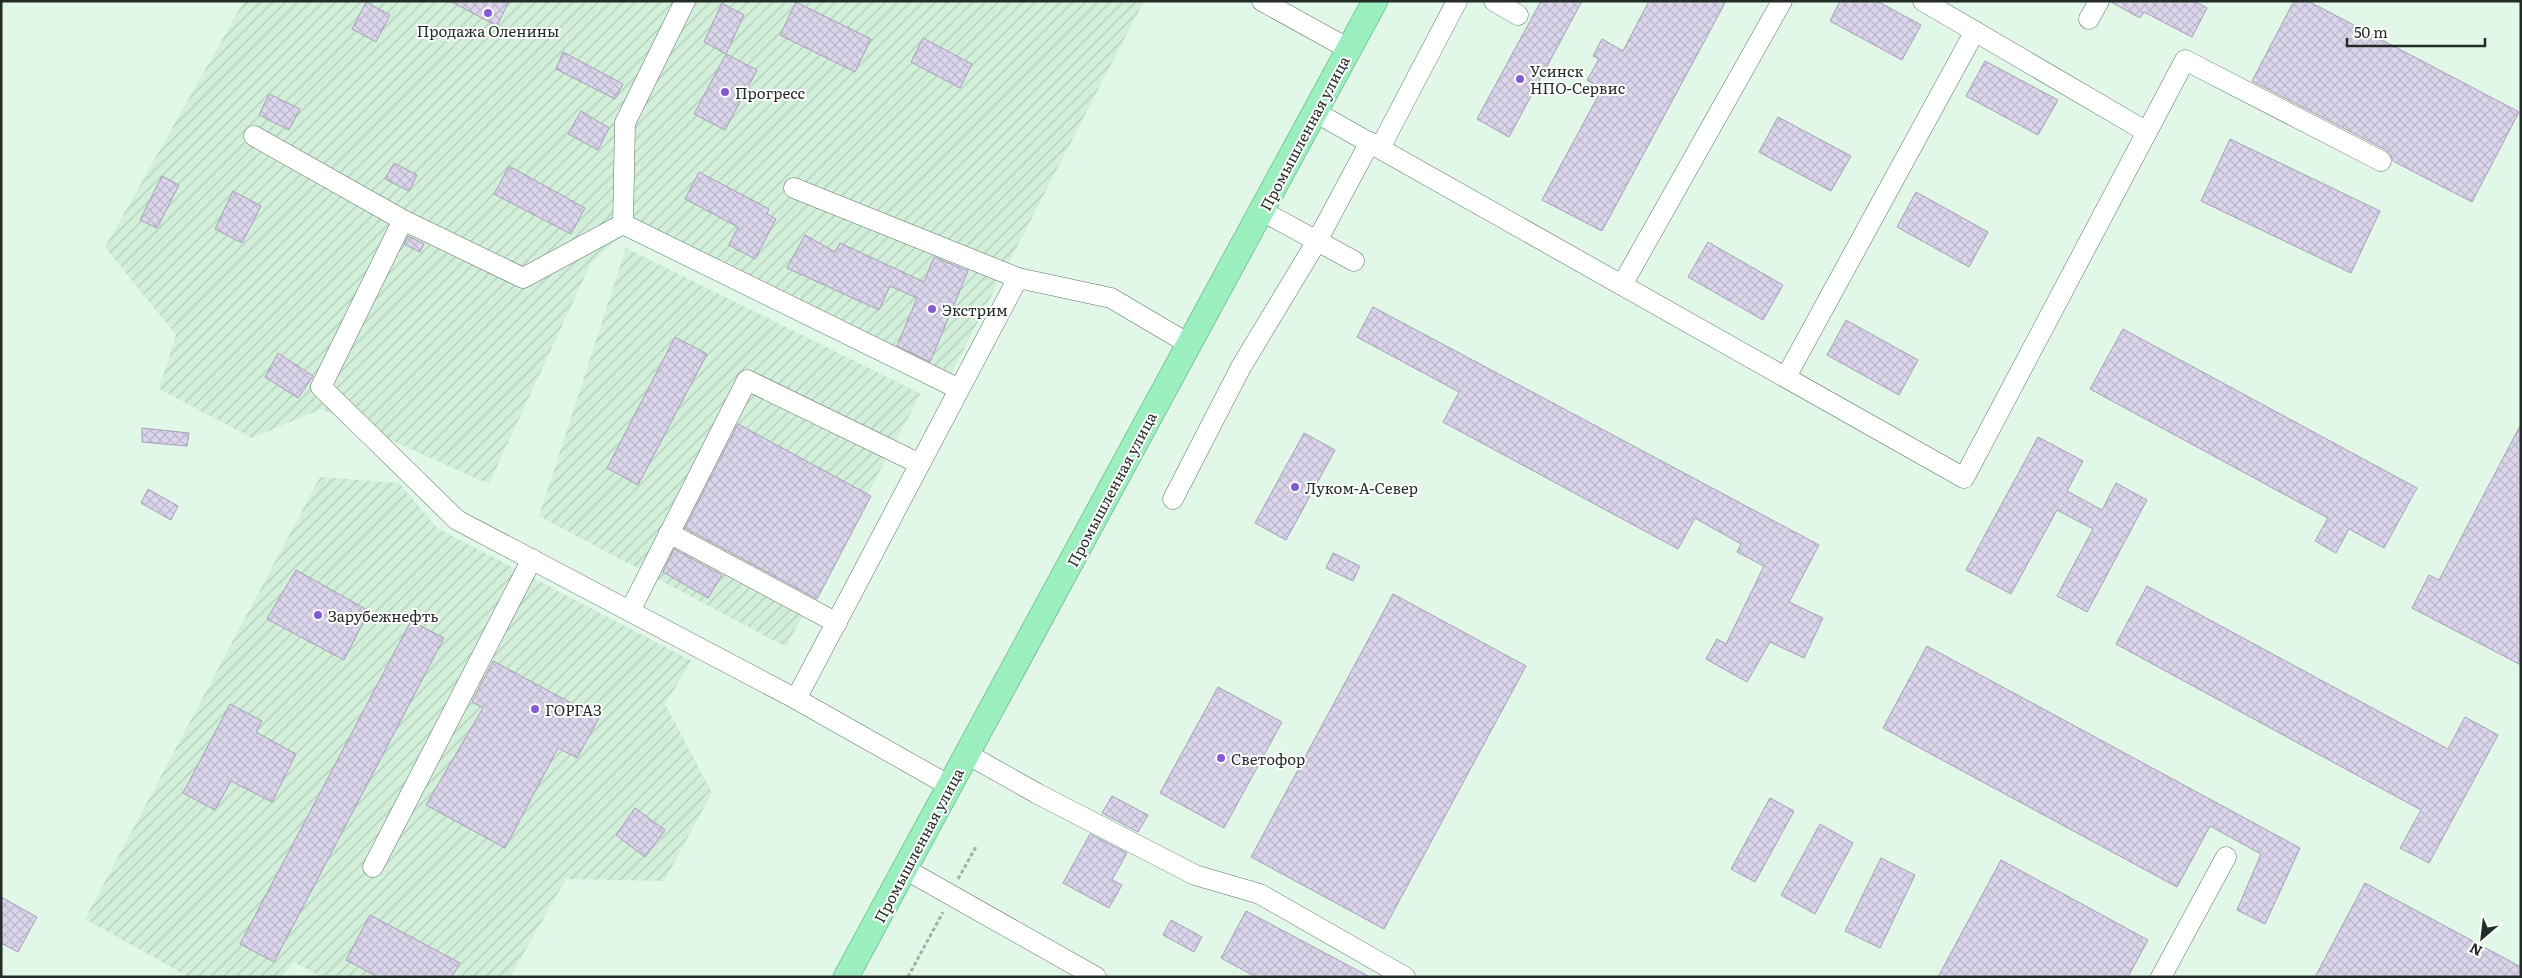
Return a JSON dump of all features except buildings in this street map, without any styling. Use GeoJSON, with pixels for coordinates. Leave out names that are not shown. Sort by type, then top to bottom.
{"type":"FeatureCollection","features":[{"type":"Feature","properties":{"kind":"main road","name":"Промышленная улица"},"geometry":{"type":"LineString","coordinates":[[846,977],[1375,1]]}},
{"type":"Feature","properties":{"kind":"street"},"geometry":{"type":"LineString","coordinates":[[623,224],[625,122],[686,1]]}},
{"type":"Feature","properties":{"kind":"street"},"geometry":{"type":"LineString","coordinates":[[1262,1],[1349,49]]}},
{"type":"Feature","properties":{"kind":"street"},"geometry":{"type":"LineString","coordinates":[[1173,499],[1241,368],[1375,145],[1457,1]]}},
{"type":"Feature","properties":{"kind":"street"},"geometry":{"type":"LineString","coordinates":[[1494,1],[1518,15]]}},
{"type":"Feature","properties":{"kind":"street"},"geometry":{"type":"LineString","coordinates":[[1622,285],[1782,1]]}},
{"type":"Feature","properties":{"kind":"street"},"geometry":{"type":"LineString","coordinates":[[1923,1],[2147,132]]}},
{"type":"Feature","properties":{"kind":"street"},"geometry":{"type":"LineString","coordinates":[[2089,19],[2099,1]]}},
{"type":"Feature","properties":{"kind":"street"},"geometry":{"type":"LineString","coordinates":[[1786,377],[1975,31]]}},
{"type":"Feature","properties":{"kind":"street"},"geometry":{"type":"LineString","coordinates":[[1315,112],[1964,478],[2184,60],[2381,161]]}},
{"type":"Feature","properties":{"kind":"street"},"geometry":{"type":"LineString","coordinates":[[254,136],[403,220],[524,278],[623,224]]}},
{"type":"Feature","properties":{"kind":"street"},"geometry":{"type":"LineString","coordinates":[[794,188],[1018,278],[1111,298],[1189,344]]}},
{"type":"Feature","properties":{"kind":"street"},"geometry":{"type":"LineString","coordinates":[[1262,211],[1354,261]]}},
{"type":"Feature","properties":{"kind":"street"},"geometry":{"type":"LineString","coordinates":[[403,220],[320,387],[457,520],[796,699],[950,786]]}},
{"type":"Feature","properties":{"kind":"street"},"geometry":{"type":"LineString","coordinates":[[623,224],[959,389]]}},
{"type":"Feature","properties":{"kind":"street"},"geometry":{"type":"LineString","coordinates":[[796,699],[1018,278]]}},
{"type":"Feature","properties":{"kind":"street"},"geometry":{"type":"LineString","coordinates":[[630,611],[747,380],[920,464]]}},
{"type":"Feature","properties":{"kind":"street"},"geometry":{"type":"LineString","coordinates":[[669,533],[836,623]]}},
{"type":"Feature","properties":{"kind":"street"},"geometry":{"type":"LineString","coordinates":[[374,867],[532,559]]}},
{"type":"Feature","properties":{"kind":"street"},"geometry":{"type":"LineString","coordinates":[[967,754],[1038,794],[1196,875],[1260,894],[1405,977]]}},
{"type":"Feature","properties":{"kind":"street"},"geometry":{"type":"LineString","coordinates":[[2161,977],[2226,857]]}},
{"type":"Feature","properties":{"kind":"street"},"geometry":{"type":"LineString","coordinates":[[905,869],[1096,977]]}},
{"type":"Feature","properties":{"kind":"shaded area"},"geometry":{"type":"Polygon","coordinates":[[[244,1],[1144,1],[950,376],[634,225],[591,263],[489,484],[321,409],[252,438],[159,389],[176,335],[105,247],[244,1]]]}},
{"type":"Feature","properties":{"kind":"shaded area"},"geometry":{"type":"Polygon","coordinates":[[[626,248],[921,394],[786,647],[539,516],[626,248]]]}},
{"type":"Feature","properties":{"kind":"shaded area"},"geometry":{"type":"Polygon","coordinates":[[[320,477],[399,483],[437,528],[692,661],[665,704],[712,793],[664,881],[566,879],[510,977],[322,977],[294,962],[282,977],[189,977],[85,919],[320,477]]]}},
{"type":"Feature","properties":{"kind":"place","name":"Продажа Оленины"},"geometry":{"type":"Point","coordinates":[488,13]}},
{"type":"Feature","properties":{"kind":"place","name":"Усинск НПО-Сервис"},"geometry":{"type":"Point","coordinates":[1520,79]}},
{"type":"Feature","properties":{"kind":"place","name":"Прогресс"},"geometry":{"type":"Point","coordinates":[725,92]}},
{"type":"Feature","properties":{"kind":"place","name":"Экстрим"},"geometry":{"type":"Point","coordinates":[932,309]}},
{"type":"Feature","properties":{"kind":"place","name":"Луком-А-Север"},"geometry":{"type":"Point","coordinates":[1295,487]}},
{"type":"Feature","properties":{"kind":"place","name":"Зарубежнефть"},"geometry":{"type":"Point","coordinates":[318,615]}},
{"type":"Feature","properties":{"kind":"place","name":"ГОРГАЗ"},"geometry":{"type":"Point","coordinates":[535,709]}},
{"type":"Feature","properties":{"kind":"place","name":"Светофор"},"geometry":{"type":"Point","coordinates":[1221,758]}}]}
